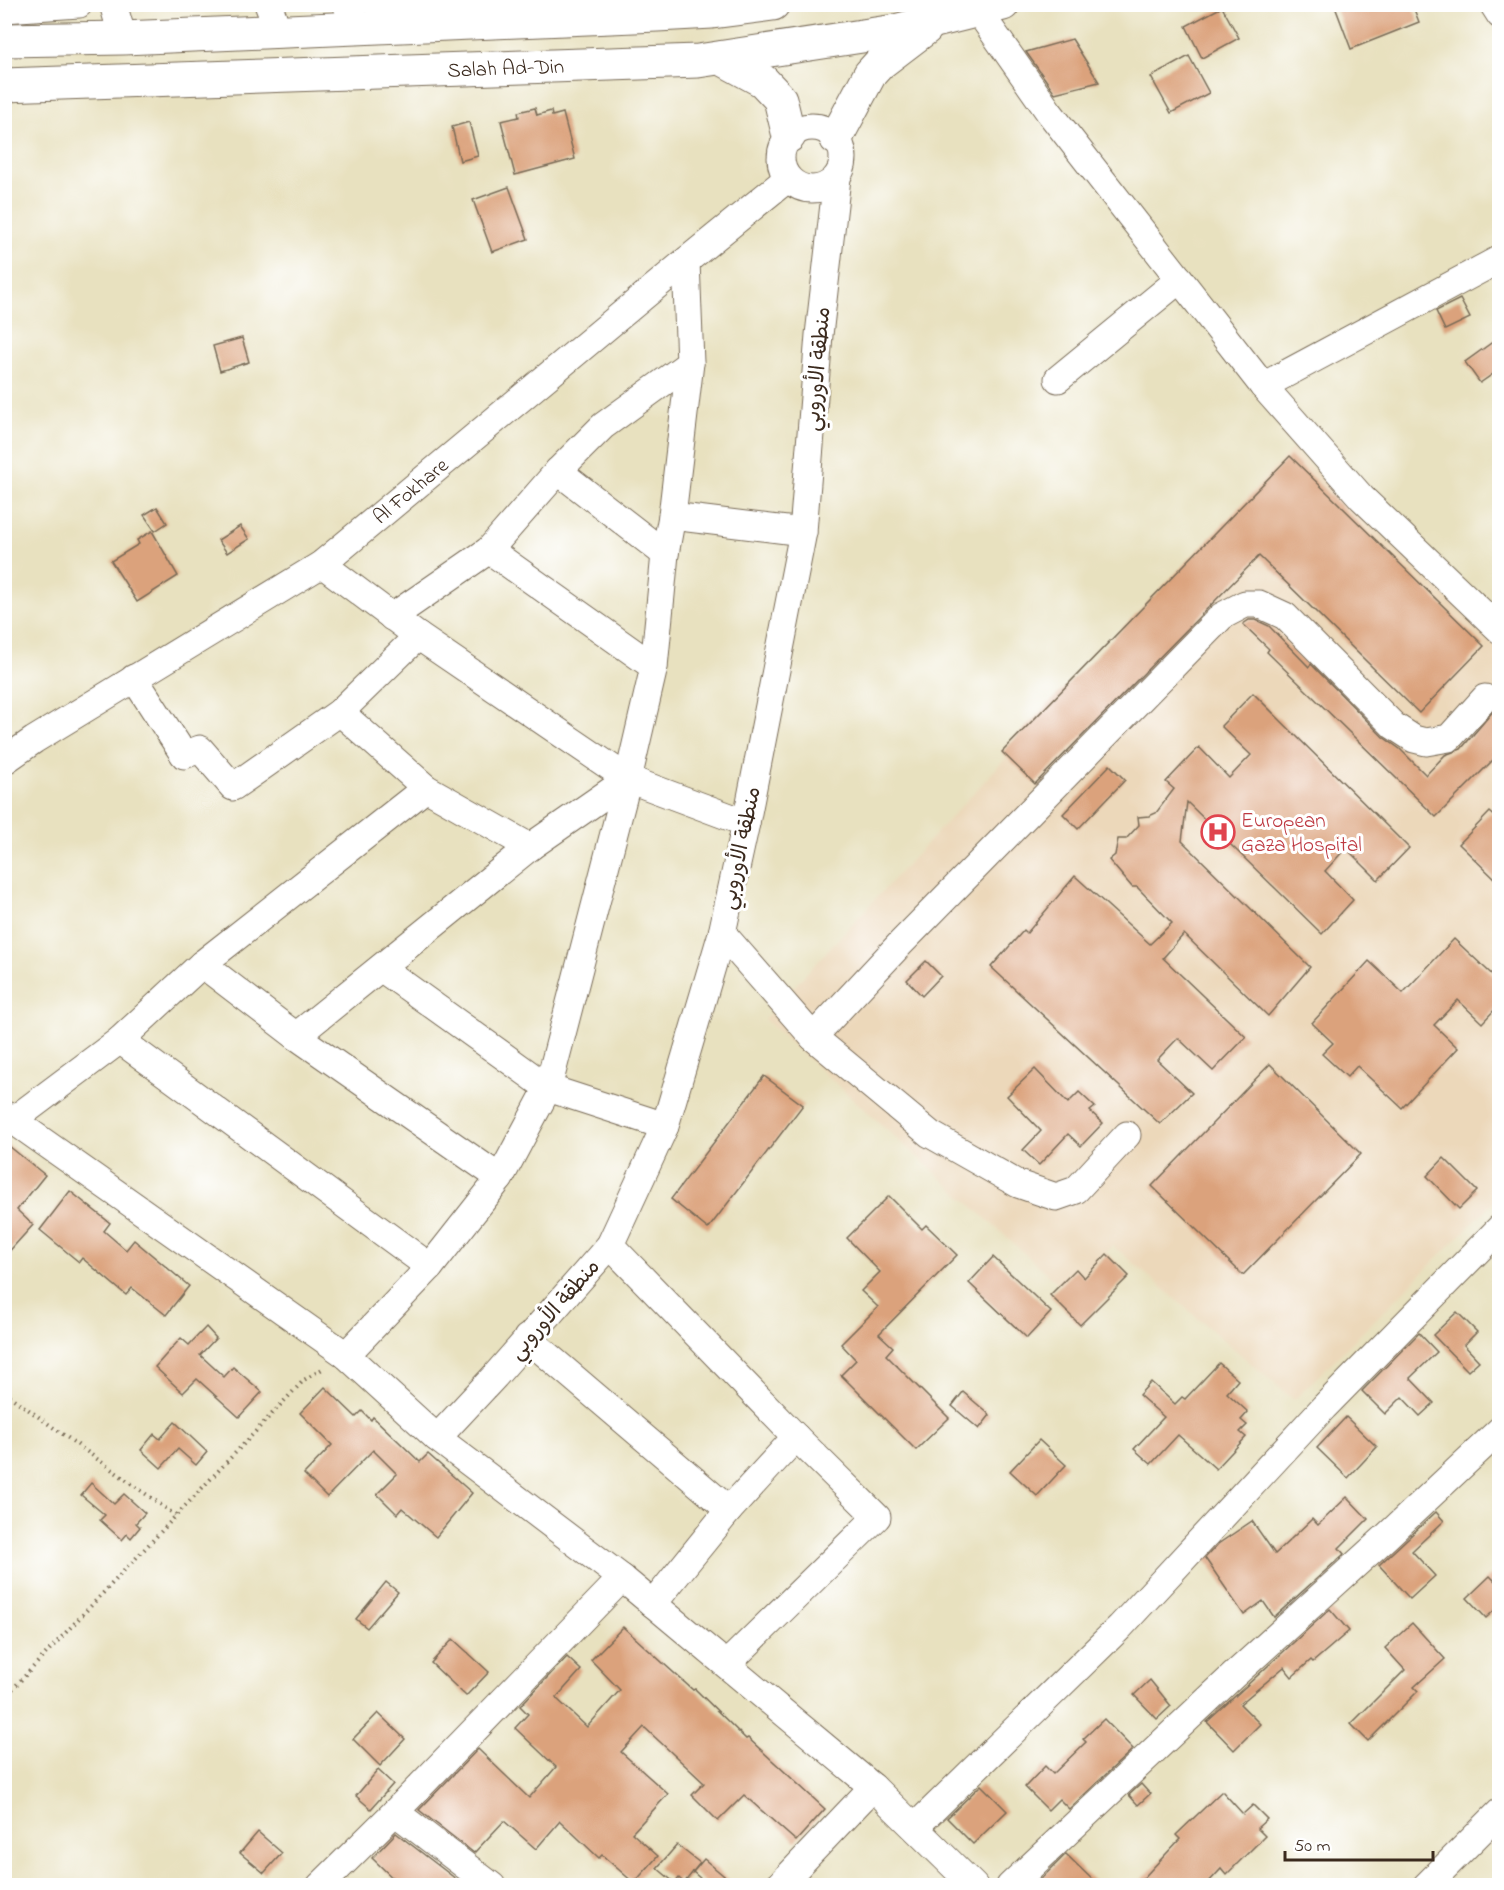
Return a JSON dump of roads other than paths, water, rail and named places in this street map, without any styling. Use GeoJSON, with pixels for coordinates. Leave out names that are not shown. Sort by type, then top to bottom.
{"type":"FeatureCollection","features":[{"type":"Feature","properties":{"kind":"highway"},"geometry":{"type":"LineString","coordinates":[[4,40],[123,38],[272,17],[710,8],[773,4]]}},
{"type":"Feature","properties":{"kind":"highway","name":"Salah Ad-Din"},"geometry":{"type":"LineString","coordinates":[[4,85],[687,61],[844,39],[934,23],[991,8]]}},
{"type":"Feature","properties":{"kind":"highway"},"geometry":{"type":"LineString","coordinates":[[836,138],[870,74],[880,63],[934,23]]}},
{"type":"Feature","properties":{"kind":"highway"},"geometry":{"type":"LineString","coordinates":[[721,58],[763,81],[780,99],[789,136]]}},
{"type":"Feature","properties":{"kind":"street"},"geometry":{"type":"LineString","coordinates":[[4,9],[79,4]]}},
{"type":"Feature","properties":{"kind":"street"},"geometry":{"type":"LineString","coordinates":[[112,4],[123,38]]}},
{"type":"Feature","properties":{"kind":"street"},"geometry":{"type":"LineString","coordinates":[[1494,4],[1500,15]]}},
{"type":"Feature","properties":{"kind":"street"},"geometry":{"type":"LineString","coordinates":[[991,8],[1049,112],[1263,386],[1362,498],[1500,630]]}},
{"type":"Feature","properties":{"kind":"street"},"geometry":{"type":"LineString","coordinates":[[818,127],[828,131],[836,138],[841,147],[842,168],[837,178],[830,184],[820,189],[810,190],[800,188],[787,179],[781,165],[781,155],[783,145],[789,136],[798,130],[818,127]]}},
{"type":"Feature","properties":{"kind":"street","name":"منطقة الأوروبي"},"geometry":{"type":"LineString","coordinates":[[437,1438],[495,1376],[610,1245],[665,1126],[722,933],[803,532],[819,335],[837,178]]}},
{"type":"Feature","properties":{"kind":"street","name":"Al Fokhare"},"geometry":{"type":"LineString","coordinates":[[4,761],[134,678],[322,564],[787,179]]}},
{"type":"Feature","properties":{"kind":"street"},"geometry":{"type":"LineString","coordinates":[[1263,386],[1500,259]]}},
{"type":"Feature","properties":{"kind":"street"},"geometry":{"type":"LineString","coordinates":[[345,1355],[430,1267],[500,1178],[548,1088],[628,779],[654,667],[665,554],[672,516],[690,363],[686,261]]}},
{"type":"Feature","properties":{"kind":"street"},"geometry":{"type":"LineString","coordinates":[[1058,378],[1180,279]]}},
{"type":"Feature","properties":{"kind":"street"},"geometry":{"type":"LineString","coordinates":[[392,616],[489,550],[558,471],[603,426],[690,363]]}},
{"type":"Feature","properties":{"kind":"street"},"geometry":{"type":"LineString","coordinates":[[558,471],[665,554]]}},
{"type":"Feature","properties":{"kind":"street"},"geometry":{"type":"LineString","coordinates":[[672,516],[803,532]]}},
{"type":"Feature","properties":{"kind":"street"},"geometry":{"type":"LineString","coordinates":[[489,550],[654,667]]}},
{"type":"Feature","properties":{"kind":"street"},"geometry":{"type":"LineString","coordinates":[[322,564],[418,636],[628,779],[746,823]]}},
{"type":"Feature","properties":{"kind":"street"},"geometry":{"type":"LineString","coordinates":[[813,1037],[901,943],[1222,616],[1245,604],[1259,604],[1285,616],[1394,726],[1414,739],[1426,742],[1449,738],[1485,698]]}},
{"type":"Feature","properties":{"kind":"street"},"geometry":{"type":"LineString","coordinates":[[134,678],[184,755],[200,749],[233,787],[340,712],[418,636]]}},
{"type":"Feature","properties":{"kind":"street"},"geometry":{"type":"LineString","coordinates":[[340,712],[426,788],[530,847]]}},
{"type":"Feature","properties":{"kind":"street"},"geometry":{"type":"LineString","coordinates":[[296,1036],[530,847],[628,779]]}},
{"type":"Feature","properties":{"kind":"street"},"geometry":{"type":"LineString","coordinates":[[426,788],[202,964],[120,1040],[8,1118],[345,1355],[437,1438],[622,1578],[873,1787],[974,1886]]}},
{"type":"Feature","properties":{"kind":"street"},"geometry":{"type":"LineString","coordinates":[[722,933],[813,1037],[930,1134],[1018,1184],[1056,1197],[1076,1190],[1127,1135]]}},
{"type":"Feature","properties":{"kind":"street"},"geometry":{"type":"LineString","coordinates":[[202,964],[296,1036],[500,1178]]}},
{"type":"Feature","properties":{"kind":"street"},"geometry":{"type":"LineString","coordinates":[[381,968],[548,1088],[665,1126]]}},
{"type":"Feature","properties":{"kind":"street"},"geometry":{"type":"LineString","coordinates":[[120,1040],[430,1267]]}},
{"type":"Feature","properties":{"kind":"street"},"geometry":{"type":"LineString","coordinates":[[915,1827],[1120,1627],[1324,1407],[1500,1228]]}},
{"type":"Feature","properties":{"kind":"street"},"geometry":{"type":"LineString","coordinates":[[610,1245],[877,1517],[727,1664]]}},
{"type":"Feature","properties":{"kind":"street"},"geometry":{"type":"LineString","coordinates":[[527,1338],[729,1510]]}},
{"type":"Feature","properties":{"kind":"street"},"geometry":{"type":"LineString","coordinates":[[1010,1886],[1234,1675],[1500,1430]]}},
{"type":"Feature","properties":{"kind":"street"},"geometry":{"type":"LineString","coordinates":[[653,1604],[729,1510],[796,1437]]}},
{"type":"Feature","properties":{"kind":"street"},"geometry":{"type":"LineString","coordinates":[[320,1886],[622,1578]]}},
{"type":"Feature","properties":{"kind":"street"},"geometry":{"type":"LineString","coordinates":[[779,1886],[873,1787]]}},
{"type":"Feature","properties":{"kind":"street"},"geometry":{"type":"LineString","coordinates":[[395,1812],[492,1886]]}},
{"type":"Feature","properties":{"kind":"street"},"geometry":{"type":"LineString","coordinates":[[1426,1886],[1500,1812]]}},
{"type":"Feature","properties":{"kind":"place","name":"European Gaza Hospital"},"geometry":{"type":"Point","coordinates":[1218,832]}}]}
